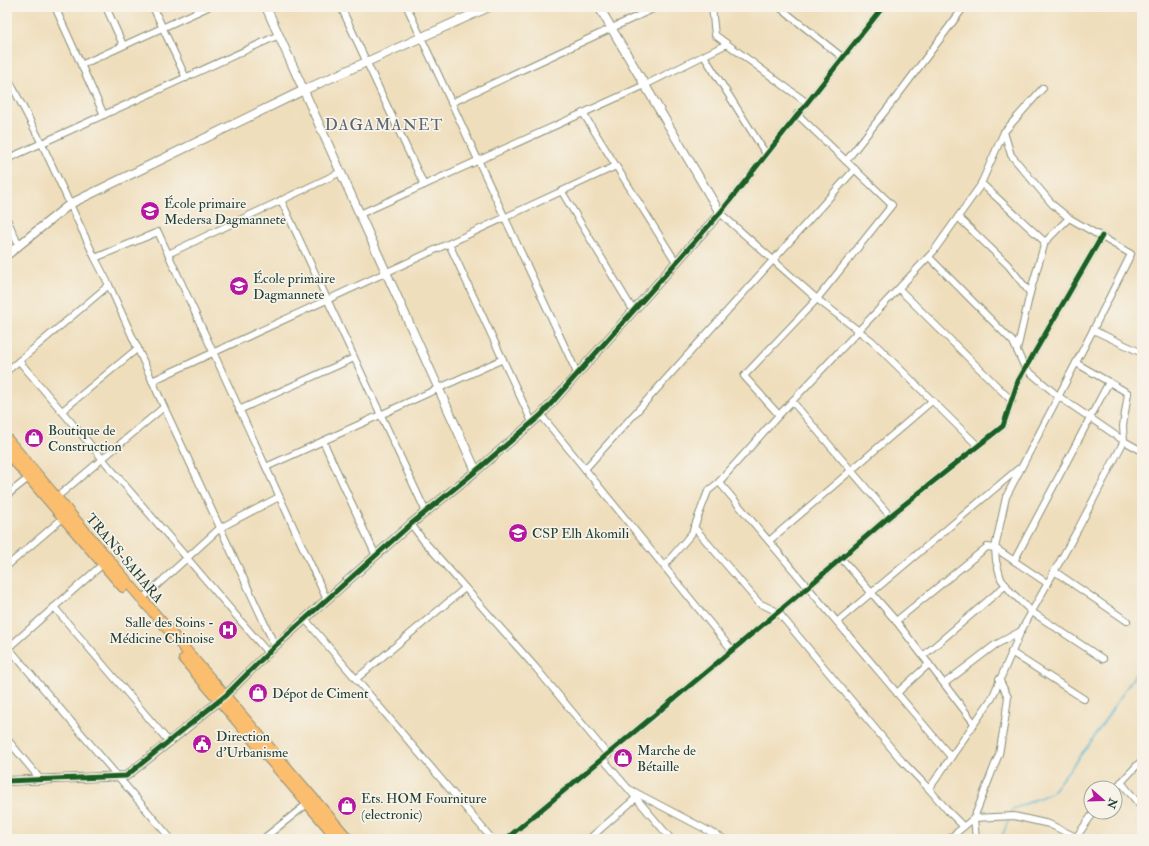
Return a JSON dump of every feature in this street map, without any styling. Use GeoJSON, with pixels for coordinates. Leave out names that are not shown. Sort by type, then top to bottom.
{"type":"FeatureCollection","features":[{"type":"Feature","properties":{"kind":"main road","name":"TRANS-SAHARA"},"geometry":{"type":"LineString","coordinates":[[7,439],[63,518],[348,839]]}},
{"type":"Feature","properties":{"kind":"main road","name":"TRANS-SAHARA"},"geometry":{"type":"LineString","coordinates":[[7,452],[57,498],[142,599],[338,839]]}},
{"type":"Feature","properties":{"kind":"street"},"geometry":{"type":"LineString","coordinates":[[55,7],[104,115]]}},
{"type":"Feature","properties":{"kind":"street"},"geometry":{"type":"LineString","coordinates":[[106,7],[123,45]]}},
{"type":"Feature","properties":{"kind":"street"},"geometry":{"type":"LineString","coordinates":[[153,7],[186,78]]}},
{"type":"Feature","properties":{"kind":"street"},"geometry":{"type":"LineString","coordinates":[[81,65],[208,7]]}},
{"type":"Feature","properties":{"kind":"street"},"geometry":{"type":"LineString","coordinates":[[266,7],[476,471]]}},
{"type":"Feature","properties":{"kind":"street"},"geometry":{"type":"LineString","coordinates":[[341,7],[424,185]]}},
{"type":"Feature","properties":{"kind":"street"},"geometry":{"type":"LineString","coordinates":[[407,7],[577,373]]}},
{"type":"Feature","properties":{"kind":"street"},"geometry":{"type":"LineString","coordinates":[[7,255],[70,204],[304,90],[421,38],[476,10],[489,7]]}},
{"type":"Feature","properties":{"kind":"street"},"geometry":{"type":"LineString","coordinates":[[599,7],[720,213],[817,299],[872,341],[978,446]]}},
{"type":"Feature","properties":{"kind":"street"},"geometry":{"type":"LineString","coordinates":[[451,103],[657,7]]}},
{"type":"Feature","properties":{"kind":"street"},"geometry":{"type":"LineString","coordinates":[[712,7],[715,36],[806,102]]}},
{"type":"Feature","properties":{"kind":"street"},"geometry":{"type":"LineString","coordinates":[[779,7],[842,57]]}},
{"type":"Feature","properties":{"kind":"street"},"geometry":{"type":"LineString","coordinates":[[7,781],[126,776],[222,698],[275,646],[411,524],[476,471],[540,415],[720,213],[882,7]]}},
{"type":"Feature","properties":{"kind":"street"},"geometry":{"type":"LineString","coordinates":[[846,161],[964,7]]}},
{"type":"Feature","properties":{"kind":"street"},"geometry":{"type":"LineString","coordinates":[[7,159],[279,35]]}},
{"type":"Feature","properties":{"kind":"street"},"geometry":{"type":"LineString","coordinates":[[360,214],[645,85],[727,44]]}},
{"type":"Feature","properties":{"kind":"street"},"geometry":{"type":"LineString","coordinates":[[704,56],[766,154]]}},
{"type":"Feature","properties":{"kind":"street"},"geometry":{"type":"LineString","coordinates":[[7,76],[42,144],[95,258],[109,284],[152,381],[275,646]]}},
{"type":"Feature","properties":{"kind":"street"},"geometry":{"type":"LineString","coordinates":[[664,566],[692,533],[708,491],[720,482],[778,415],[929,257],[981,183],[1004,132],[1043,88]]}},
{"type":"Feature","properties":{"kind":"street"},"geometry":{"type":"LineString","coordinates":[[583,113],[676,262]]}},
{"type":"Feature","properties":{"kind":"street"},"geometry":{"type":"LineString","coordinates":[[778,415],[744,376],[817,299],[892,205],[797,114]]}},
{"type":"Feature","properties":{"kind":"street"},"geometry":{"type":"LineString","coordinates":[[1004,132],[1011,155],[1053,205],[1069,218],[1131,254],[1076,363],[1020,467],[1006,497],[995,548],[996,561],[1001,579],[1011,592],[1032,612],[1103,660]]}},
{"type":"Feature","properties":{"kind":"street"},"geometry":{"type":"LineString","coordinates":[[152,381],[505,219],[616,166]]}},
{"type":"Feature","properties":{"kind":"street"},"geometry":{"type":"LineString","coordinates":[[585,469],[854,169]]}},
{"type":"Feature","properties":{"kind":"street"},"geometry":{"type":"LineString","coordinates":[[168,254],[341,172]]}},
{"type":"Feature","properties":{"kind":"street"},"geometry":{"type":"LineString","coordinates":[[981,183],[1045,242]]}},
{"type":"Feature","properties":{"kind":"street"},"geometry":{"type":"LineString","coordinates":[[562,192],[633,310]]}},
{"type":"Feature","properties":{"kind":"street"},"geometry":{"type":"LineString","coordinates":[[281,200],[426,512]]}},
{"type":"Feature","properties":{"kind":"street"},"geometry":{"type":"LineString","coordinates":[[958,216],[1008,265],[1030,293]]}},
{"type":"Feature","properties":{"kind":"street"},"geometry":{"type":"LineString","coordinates":[[1017,350],[1030,293],[1045,242],[1069,218]]}},
{"type":"Feature","properties":{"kind":"street"},"geometry":{"type":"LineString","coordinates":[[7,219],[19,246]]}},
{"type":"Feature","properties":{"kind":"street"},"geometry":{"type":"LineString","coordinates":[[95,258],[158,232],[326,600]]}},
{"type":"Feature","properties":{"kind":"street"},"geometry":{"type":"LineString","coordinates":[[506,839],[808,587],[890,516],[1003,426],[1018,381],[1102,236]]}},
{"type":"Feature","properties":{"kind":"street"},"geometry":{"type":"LineString","coordinates":[[449,244],[532,422]]}},
{"type":"Feature","properties":{"kind":"street"},"geometry":{"type":"LineString","coordinates":[[929,257],[1013,342],[1026,368],[1058,396],[1124,441],[1142,451]]}},
{"type":"Feature","properties":{"kind":"street"},"geometry":{"type":"LineString","coordinates":[[7,371],[109,284]]}},
{"type":"Feature","properties":{"kind":"street"},"geometry":{"type":"LineString","coordinates":[[899,289],[1012,401]]}},
{"type":"Feature","properties":{"kind":"street"},"geometry":{"type":"LineString","coordinates":[[1093,330],[1142,353]]}},
{"type":"Feature","properties":{"kind":"street"},"geometry":{"type":"LineString","coordinates":[[62,411],[138,348]]}},
{"type":"Feature","properties":{"kind":"street"},"geometry":{"type":"LineString","coordinates":[[239,410],[354,358]]}},
{"type":"Feature","properties":{"kind":"street"},"geometry":{"type":"LineString","coordinates":[[266,468],[503,359]]}},
{"type":"Feature","properties":{"kind":"street"},"geometry":{"type":"LineString","coordinates":[[19,361],[268,653]]}},
{"type":"Feature","properties":{"kind":"street"},"geometry":{"type":"LineString","coordinates":[[930,789],[992,698],[1021,631],[1124,441],[1123,426],[1128,393],[1076,363]]}},
{"type":"Feature","properties":{"kind":"street"},"geometry":{"type":"LineString","coordinates":[[1014,561],[1109,382]]}},
{"type":"Feature","properties":{"kind":"street"},"geometry":{"type":"LineString","coordinates":[[792,401],[890,516]]}},
{"type":"Feature","properties":{"kind":"street"},"geometry":{"type":"LineString","coordinates":[[769,541],[932,401]]}},
{"type":"Feature","properties":{"kind":"street"},"geometry":{"type":"LineString","coordinates":[[57,498],[164,407]]}},
{"type":"Feature","properties":{"kind":"street"},"geometry":{"type":"LineString","coordinates":[[540,415],[732,650]]}},
{"type":"Feature","properties":{"kind":"street"},"geometry":{"type":"LineString","coordinates":[[323,441],[376,556]]}},
{"type":"Feature","properties":{"kind":"street"},"geometry":{"type":"LineString","coordinates":[[838,621],[1020,467]]}},
{"type":"Feature","properties":{"kind":"street"},"geometry":{"type":"LineString","coordinates":[[7,495],[33,475]]}},
{"type":"Feature","properties":{"kind":"street"},"geometry":{"type":"LineString","coordinates":[[720,482],[951,757]]}},
{"type":"Feature","properties":{"kind":"street"},"geometry":{"type":"LineString","coordinates":[[142,599],[220,528],[279,497]]}},
{"type":"Feature","properties":{"kind":"street"},"geometry":{"type":"LineString","coordinates":[[7,566],[63,518]]}},
{"type":"Feature","properties":{"kind":"street"},"geometry":{"type":"LineString","coordinates":[[411,524],[423,540],[536,668],[636,798],[671,839]]}},
{"type":"Feature","properties":{"kind":"street"},"geometry":{"type":"LineString","coordinates":[[694,527],[759,603],[778,612],[902,761],[930,789],[948,811],[963,826]]}},
{"type":"Feature","properties":{"kind":"street"},"geometry":{"type":"LineString","coordinates":[[896,620],[987,547],[995,548],[1047,583]]}},
{"type":"Feature","properties":{"kind":"street"},"geometry":{"type":"LineString","coordinates":[[841,558],[896,620],[974,723]]}},
{"type":"Feature","properties":{"kind":"street"},"geometry":{"type":"LineString","coordinates":[[103,564],[8,647],[171,839]]}},
{"type":"Feature","properties":{"kind":"street"},"geometry":{"type":"LineString","coordinates":[[1054,571],[1127,621]]}},
{"type":"Feature","properties":{"kind":"street"},"geometry":{"type":"LineString","coordinates":[[922,656],[1006,585]]}},
{"type":"Feature","properties":{"kind":"street"},"geometry":{"type":"LineString","coordinates":[[356,679],[465,588]]}},
{"type":"Feature","properties":{"kind":"street"},"geometry":{"type":"LineString","coordinates":[[54,607],[169,742]]}},
{"type":"Feature","properties":{"kind":"street"},"geometry":{"type":"LineString","coordinates":[[305,619],[492,839]]}},
{"type":"Feature","properties":{"kind":"street"},"geometry":{"type":"LineString","coordinates":[[944,683],[996,645],[1021,631]]}},
{"type":"Feature","properties":{"kind":"street"},"geometry":{"type":"LineString","coordinates":[[1011,652],[1084,699]]}},
{"type":"Feature","properties":{"kind":"street"},"geometry":{"type":"LineString","coordinates":[[897,693],[929,664]]}},
{"type":"Feature","properties":{"kind":"street"},"geometry":{"type":"LineString","coordinates":[[976,839],[974,818],[999,754],[1008,697],[999,679]]}},
{"type":"Feature","properties":{"kind":"street"},"geometry":{"type":"LineString","coordinates":[[7,739],[40,779]]}},
{"type":"Feature","properties":{"kind":"street"},"geometry":{"type":"LineString","coordinates":[[1123,780],[1142,760]]}},
{"type":"Feature","properties":{"kind":"street"},"geometry":{"type":"LineString","coordinates":[[1123,784],[1142,808]]}},
{"type":"Feature","properties":{"kind":"street"},"geometry":{"type":"LineString","coordinates":[[629,789],[724,839]]}},
{"type":"Feature","properties":{"kind":"street"},"geometry":{"type":"LineString","coordinates":[[589,839],[636,798]]}},
{"type":"Feature","properties":{"kind":"street"},"geometry":{"type":"LineString","coordinates":[[263,839],[308,804]]}},
{"type":"Feature","properties":{"kind":"street"},"geometry":{"type":"LineString","coordinates":[[949,839],[974,818],[1014,816],[1049,824],[1077,838],[1089,820]]}},
{"type":"Feature","properties":{"kind":"waterway"},"geometry":{"type":"LineString","coordinates":[[1011,813],[1013,809],[1051,793],[1090,743],[1142,664]]}},
{"type":"Feature","properties":{"kind":"waterway"},"geometry":{"type":"LineString","coordinates":[[1001,839],[1009,819]]}},
{"type":"Feature","properties":{"kind":"cycle path"},"geometry":{"type":"LineString","coordinates":[[7,781],[126,776],[225,696],[275,646],[411,524],[541,415],[720,213],[883,7]]}},
{"type":"Feature","properties":{"kind":"cycle path"},"geometry":{"type":"LineString","coordinates":[[506,839],[808,587],[890,516],[1003,426],[1018,381],[1102,236]]}},
{"type":"Feature","properties":{"kind":"place","name":"École primaire Medersa Dagmannete"},"geometry":{"type":"Point","coordinates":[150,211]}},
{"type":"Feature","properties":{"kind":"place","name":"École primaire Dagmannete"},"geometry":{"type":"Point","coordinates":[239,286]}},
{"type":"Feature","properties":{"kind":"place","name":"Boutique de Construction"},"geometry":{"type":"Point","coordinates":[34,438]}},
{"type":"Feature","properties":{"kind":"place","name":"CSP Elh Akomili"},"geometry":{"type":"Point","coordinates":[518,533]}},
{"type":"Feature","properties":{"kind":"place","name":"Salle des Soins - Médicine Chinoise"},"geometry":{"type":"Point","coordinates":[228,630]}},
{"type":"Feature","properties":{"kind":"place","name":"Dépot de Ciment"},"geometry":{"type":"Point","coordinates":[258,693]}},
{"type":"Feature","properties":{"kind":"place","name":"Direction d'Urbanisme"},"geometry":{"type":"Point","coordinates":[202,744]}},
{"type":"Feature","properties":{"kind":"place","name":"Marche de Bétaille"},"geometry":{"type":"Point","coordinates":[623,758]}},
{"type":"Feature","properties":{"kind":"place","name":"Ets. HOM Fourniture (electronic)"},"geometry":{"type":"Point","coordinates":[347,806]}},
{"type":"Feature","properties":{"kind":"district","name":"DAGAMANET"},"geometry":{"type":"Point","coordinates":[384,124]}}]}
